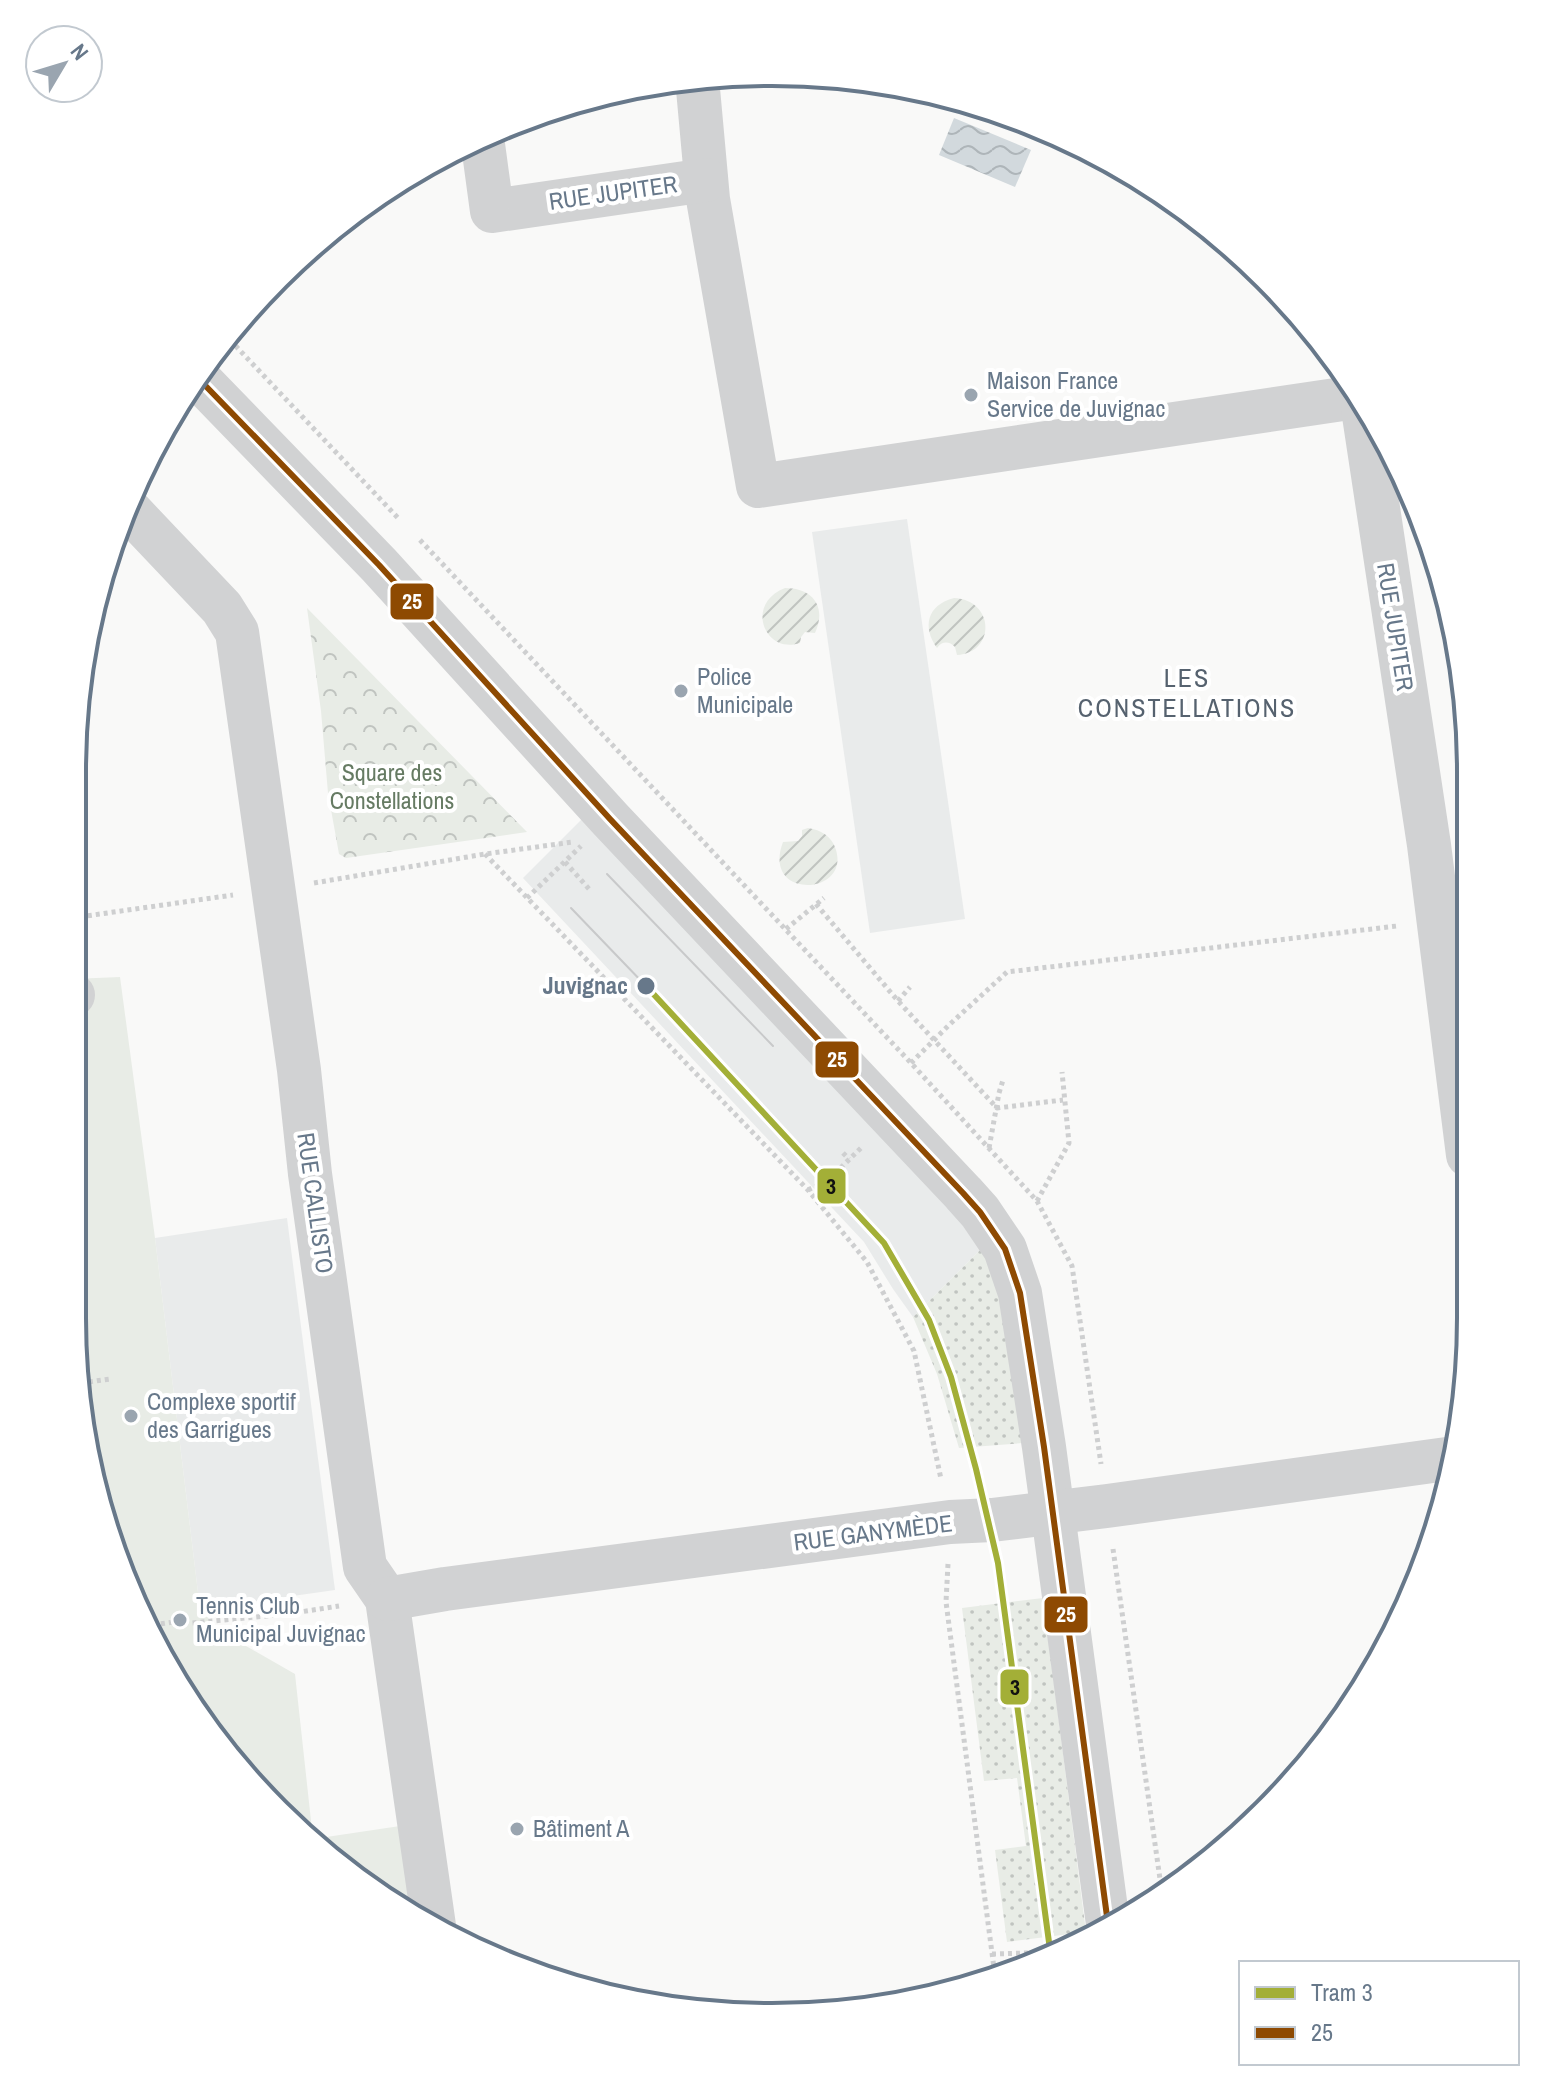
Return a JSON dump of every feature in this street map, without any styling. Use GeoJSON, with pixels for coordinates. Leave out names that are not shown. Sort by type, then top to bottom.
{"type":"FeatureCollection","features":[{"type":"Feature","properties":{"kind":"street","name":"RUE JUPITER"},"geometry":{"type":"LineString","coordinates":[[484,150],[492,211],[706,180],[698,90]]}},
{"type":"Feature","properties":{"kind":"street"},"geometry":{"type":"LineString","coordinates":[[706,180],[758,486],[1346,399]]}},
{"type":"Feature","properties":{"kind":"street"},"geometry":{"type":"LineString","coordinates":[[206,386],[379,565],[610,819],[980,1212],[1005,1249],[1020,1293],[1107,1915]]}},
{"type":"Feature","properties":{"kind":"street","name":"RUE JUPITER"},"geometry":{"type":"LineString","coordinates":[[1368,435],[1448,842],[1438,921],[1457,1044]]}},
{"type":"Feature","properties":{"kind":"street","name":"RUE CALLISTO"},"geometry":{"type":"LineString","coordinates":[[135,516],[222,608],[237,632],[365,1567],[387,1599],[432,1913]]}},
{"type":"Feature","properties":{"kind":"street","name":"RUE GANYMÈDE"},"geometry":{"type":"LineString","coordinates":[[387,1599],[950,1522],[1107,1506],[1442,1460]]}},
{"type":"Feature","properties":{"kind":"path"},"geometry":{"type":"LineString","coordinates":[[235,345],[402,521]]}},
{"type":"Feature","properties":{"kind":"path"},"geometry":{"type":"LineString","coordinates":[[413,533],[1037,1201],[1072,1266],[1102,1468]]}},
{"type":"Feature","properties":{"kind":"path"},"geometry":{"type":"LineString","coordinates":[[86,916],[274,890],[587,840]]}},
{"type":"Feature","properties":{"kind":"path"},"geometry":{"type":"LineString","coordinates":[[485,854],[808,1190],[867,1262],[914,1351],[950,1522],[946,1602],[994,1966]]}},
{"type":"Feature","properties":{"kind":"path"},"geometry":{"type":"LineString","coordinates":[[565,862],[589,889]]}},
{"type":"Feature","properties":{"kind":"path"},"geometry":{"type":"LineString","coordinates":[[786,929],[824,898]]}},
{"type":"Feature","properties":{"kind":"path"},"geometry":{"type":"LineString","coordinates":[[816,904],[898,1001],[997,1108]]}},
{"type":"Feature","properties":{"kind":"path"},"geometry":{"type":"LineString","coordinates":[[911,1063],[1007,972],[1438,921]]}},
{"type":"Feature","properties":{"kind":"path"},"geometry":{"type":"LineString","coordinates":[[898,1001],[910,987]]}},
{"type":"Feature","properties":{"kind":"path"},"geometry":{"type":"LineString","coordinates":[[1037,1201],[1069,1143],[1062,1072]]}},
{"type":"Feature","properties":{"kind":"path"},"geometry":{"type":"LineString","coordinates":[[989,1149],[1003,1080]]}},
{"type":"Feature","properties":{"kind":"path"},"geometry":{"type":"LineString","coordinates":[[997,1108],[1063,1100]]}},
{"type":"Feature","properties":{"kind":"path"},"geometry":{"type":"LineString","coordinates":[[808,1190],[828,1180],[893,1119]]}},
{"type":"Feature","properties":{"kind":"path"},"geometry":{"type":"LineString","coordinates":[[843,1153],[849,1159]]}},
{"type":"Feature","properties":{"kind":"path"},"geometry":{"type":"LineString","coordinates":[[89,1382],[110,1379]]}},
{"type":"Feature","properties":{"kind":"path"},"geometry":{"type":"LineString","coordinates":[[1111,1539],[1160,1881]]}},
{"type":"Feature","properties":{"kind":"path"},"geometry":{"type":"LineString","coordinates":[[159,1624],[287,1614],[387,1599]]}},
{"type":"Feature","properties":{"kind":"path"},"geometry":{"type":"LineString","coordinates":[[992,1954],[1029,1953]]}},
{"type":"Feature","properties":{"kind":"shaded area"},"geometry":{"type":"Polygon","coordinates":[[[907,519],[965,919],[870,933],[812,532],[907,519]]]}},
{"type":"Feature","properties":{"kind":"shaded area"},"geometry":{"type":"Polygon","coordinates":[[[584,817],[984,1246],[913,1317],[864,1242],[523,878],[584,817]]]}},
{"type":"Feature","properties":{"kind":"shaded area"},"geometry":{"type":"Polygon","coordinates":[[[287,1218],[335,1590],[200,1609],[155,1238],[287,1218]]]}},
{"type":"Feature","properties":{"kind":"green space"},"geometry":{"type":"Polygon","coordinates":[[[785,588],[810,595],[819,615],[815,633],[805,632],[800,643],[788,645],[777,642],[769,635],[762,616],[772,595],[785,588]]]}},
{"type":"Feature","properties":{"kind":"green space"},"geometry":{"type":"Polygon","coordinates":[[[954,598],[977,607],[986,626],[979,646],[957,655],[955,647],[950,644],[943,643],[937,648],[929,625],[933,611],[954,598]]]}},
{"type":"Feature","properties":{"kind":"green space","name":"Square des Constellations"},"geometry":{"type":"Polygon","coordinates":[[[307,608],[527,832],[346,858],[339,854],[328,793],[307,608]]]}},
{"type":"Feature","properties":{"kind":"green space"},"geometry":{"type":"Polygon","coordinates":[[[808,828],[829,837],[836,850],[837,865],[831,876],[820,883],[806,885],[794,882],[784,874],[780,861],[783,842],[798,841],[802,830],[808,828]]]}},
{"type":"Feature","properties":{"kind":"green space","name":"Tennis Club Municipal Juvignac"},"geometry":{"type":"Polygon","coordinates":[[[120,977],[200,1609],[220,1631],[295,1674],[311,1825],[256,1769],[228,1735],[178,1660],[138,1580],[109,1495],[99,1451],[87,1362],[86,978],[120,977]]]}},
{"type":"Feature","properties":{"kind":"green space"},"geometry":{"type":"Polygon","coordinates":[[[984,1246],[1002,1289],[1023,1443],[959,1448],[937,1374],[913,1317],[984,1246]]]}},
{"type":"Feature","properties":{"kind":"green space"},"geometry":{"type":"Polygon","coordinates":[[[1043,1598],[1085,1926],[1071,1934],[1007,1942],[995,1850],[1026,1846],[1017,1778],[984,1781],[962,1608],[1043,1598]]]}},
{"type":"Feature","properties":{"kind":"green space","name":"Tennis Club Municipal Juvignac"},"geometry":{"type":"Polygon","coordinates":[[[400,1826],[412,1900],[325,1837],[400,1826]]]}},
{"type":"Feature","properties":{"kind":"water"},"geometry":{"type":"Polygon","coordinates":[[[954,118],[1031,150],[1015,187],[939,155],[954,118]]]}},
{"type":"Feature","properties":{"kind":"tram line"},"geometry":{"type":"LineString","coordinates":[[607,874],[773,1046]]}},
{"type":"Feature","properties":{"kind":"tram line"},"geometry":{"type":"LineString","coordinates":[[571,908],[646,986]]}},
{"type":"Feature","properties":{"kind":"tram line","name":"3"},"geometry":{"type":"LineString","coordinates":[[646,986],[884,1243],[929,1320],[951,1377],[998,1563],[1049,1944]]}},
{"type":"Feature","properties":{"kind":"transit line","name":"25"},"geometry":{"type":"LineString","coordinates":[[206,386],[379,565],[610,819],[963,1193],[1005,1249],[1020,1293],[1044,1447],[1107,1915]]}},
{"type":"Feature","properties":{"kind":"place","name":"Maison France Service de Juvignac"},"geometry":{"type":"Point","coordinates":[971,395]}},
{"type":"Feature","properties":{"kind":"place","name":"Police Municipale"},"geometry":{"type":"Point","coordinates":[681,691]}},
{"type":"Feature","properties":{"kind":"place","name":"Juvignac"},"geometry":{"type":"Point","coordinates":[646,986]}},
{"type":"Feature","properties":{"kind":"place","name":"Complexe sportif des Garrigues"},"geometry":{"type":"Point","coordinates":[131,1416]}},
{"type":"Feature","properties":{"kind":"place","name":"Tennis Club Municipal Juvignac"},"geometry":{"type":"Point","coordinates":[180,1620]}},
{"type":"Feature","properties":{"kind":"place","name":"Bâtiment A"},"geometry":{"type":"Point","coordinates":[517,1829]}},
{"type":"Feature","properties":{"kind":"district","name":"LES CONSTELLATIONS"},"geometry":{"type":"Point","coordinates":[1187,693]}}]}
